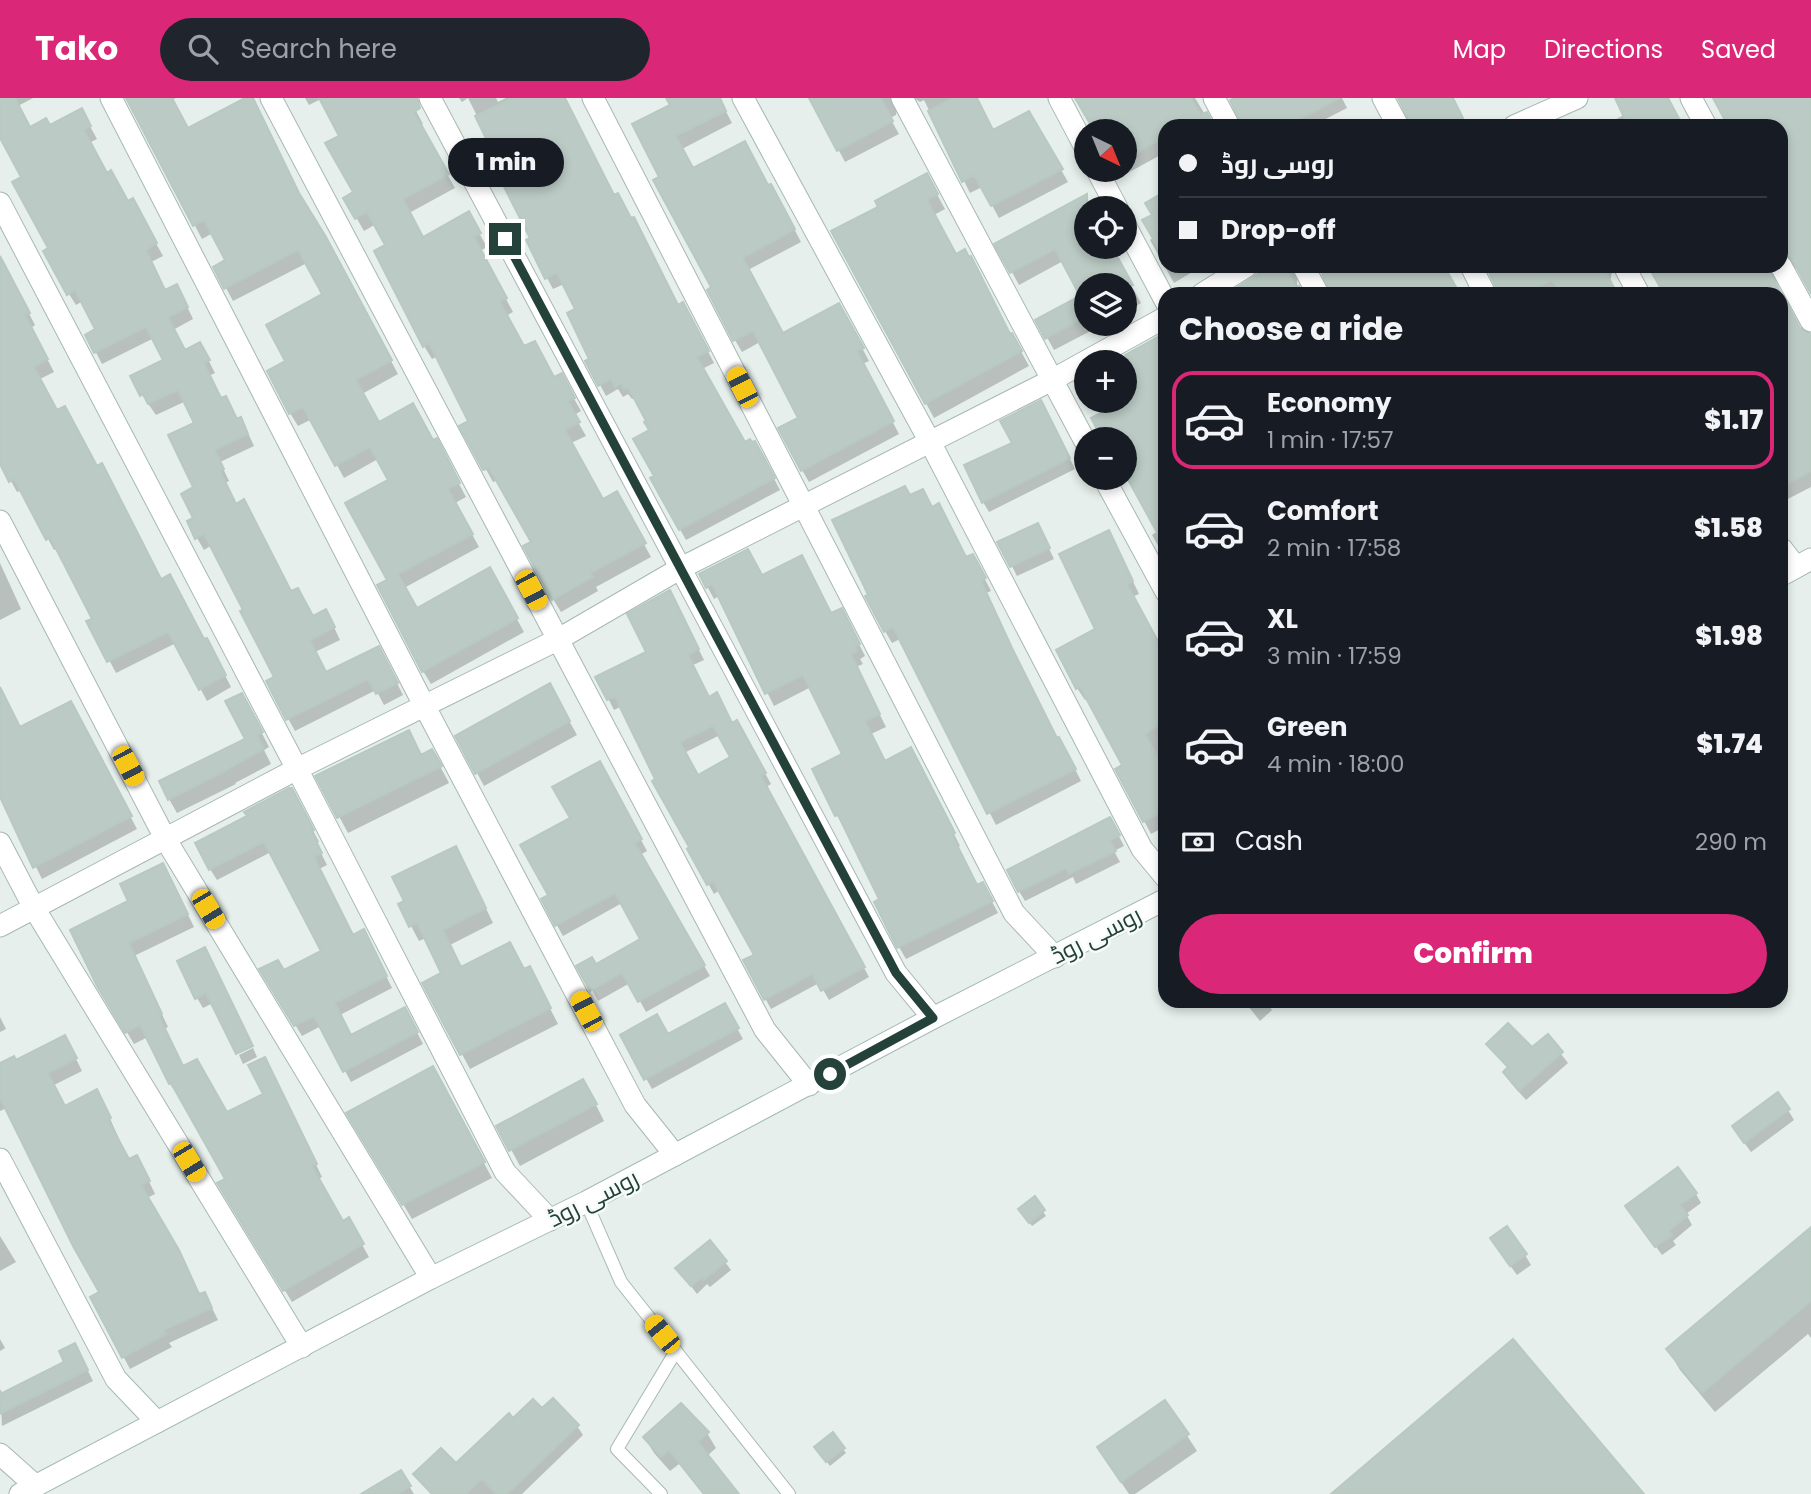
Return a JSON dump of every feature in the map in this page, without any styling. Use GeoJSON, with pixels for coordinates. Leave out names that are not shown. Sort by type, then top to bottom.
{"type":"FeatureCollection","features":[{"type":"Feature","properties":{"kind":"street"},"geometry":{"type":"LineString","coordinates":[[111,98],[424,705],[635,1105],[675,1155]]}},
{"type":"Feature","properties":{"kind":"street"},"geometry":{"type":"LineString","coordinates":[[271,98],[765,1030],[809,1085]]}},
{"type":"Feature","properties":{"kind":"street"},"geometry":{"type":"LineString","coordinates":[[430,98],[896,973],[933,1018]]}},
{"type":"Feature","properties":{"kind":"street"},"geometry":{"type":"LineString","coordinates":[[593,98],[1014,913],[1055,957]]}},
{"type":"Feature","properties":{"kind":"street"},"geometry":{"type":"LineString","coordinates":[[743,98],[930,442],[1142,849],[1158,868]]}},
{"type":"Feature","properties":{"kind":"street"},"geometry":{"type":"LineString","coordinates":[[902,98],[1077,427]]}},
{"type":"Feature","properties":{"kind":"street"},"geometry":{"type":"LineString","coordinates":[[1059,98],[1074,126]]}},
{"type":"Feature","properties":{"kind":"street"},"geometry":{"type":"LineString","coordinates":[[1214,98],[1225,119]]}},
{"type":"Feature","properties":{"kind":"street"},"geometry":{"type":"LineString","coordinates":[[1383,98],[1394,119]]}},
{"type":"Feature","properties":{"kind":"street"},"geometry":{"type":"LineString","coordinates":[[1545,112],[1577,98]]}},
{"type":"Feature","properties":{"kind":"street"},"geometry":{"type":"LineString","coordinates":[[1691,98],[1702,119]]}},
{"type":"Feature","properties":{"kind":"street"},"geometry":{"type":"LineString","coordinates":[[0,203],[297,768],[505,1172],[550,1220]]}},
{"type":"Feature","properties":{"kind":"street"},"geometry":{"type":"LineString","coordinates":[[1137,248],[1158,287]]}},
{"type":"Feature","properties":{"kind":"street"},"geometry":{"type":"LineString","coordinates":[[1213,287],[1236,273]]}},
{"type":"Feature","properties":{"kind":"street"},"geometry":{"type":"LineString","coordinates":[[1785,273],[1811,321]]}},
{"type":"Feature","properties":{"kind":"street"},"geometry":{"type":"LineString","coordinates":[[0,926],[297,768],[557,640],[681,568],[1052,380],[1158,321]]}},
{"type":"Feature","properties":{"kind":"street"},"geometry":{"type":"LineString","coordinates":[[1111,490],[1158,577]]}},
{"type":"Feature","properties":{"kind":"street"},"geometry":{"type":"LineString","coordinates":[[0,521],[166,840],[431,1278]]}},
{"type":"Feature","properties":{"kind":"street"},"geometry":{"type":"LineString","coordinates":[[0,843],[34,908],[302,1346]]}},
{"type":"Feature","properties":{"kind":"street","name":"روسی روڈ"},"geometry":{"type":"LineString","coordinates":[[28,1490],[431,1278],[586,1202],[933,1018],[1158,903]]}},
{"type":"Feature","properties":{"kind":"street"},"geometry":{"type":"LineString","coordinates":[[0,1159],[116,1379],[157,1422]]}},
{"type":"Feature","properties":{"kind":"street"},"geometry":{"type":"LineString","coordinates":[[0,1454],[28,1490]]}},
{"type":"Feature","properties":{"kind":"lane"},"geometry":{"type":"LineString","coordinates":[[586,1202],[621,1282],[789,1494]]}},
{"type":"Feature","properties":{"kind":"lane"},"geometry":{"type":"LineString","coordinates":[[661,1494],[617,1449],[676,1351]]}},
{"type":"Feature","properties":{"kind":"building"},"geometry":{"type":"Polygon","coordinates":[[[0,98],[15,98],[30,127],[46,118],[50,125],[82,108],[91,126],[84,130],[107,173],[111,170],[128,201],[133,198],[157,243],[146,250],[165,290],[177,284],[188,307],[168,317],[185,350],[200,342],[210,360],[204,363],[221,398],[226,396],[237,419],[241,417],[248,434],[215,450],[224,469],[220,471],[236,504],[244,499],[291,591],[298,588],[313,616],[326,609],[335,627],[310,640],[326,672],[379,646],[398,683],[376,694],[368,679],[286,720],[266,681],[274,677],[240,611],[243,610],[204,534],[195,539],[187,521],[193,518],[181,494],[193,487],[168,435],[194,423],[178,390],[148,404],[143,394],[140,396],[130,376],[163,360],[146,327],[94,353],[85,335],[95,329],[75,290],[67,295],[43,251],[48,248],[12,182],[21,177],[0,138],[0,98]]]}},
{"type":"Feature","properties":{"kind":"building"},"geometry":{"type":"Polygon","coordinates":[[[126,98],[172,98],[188,128],[245,98],[253,98],[299,193],[326,237],[392,360],[356,380],[379,422],[413,403],[433,440],[437,438],[460,483],[448,489],[473,534],[398,574],[417,608],[490,567],[518,618],[422,672],[377,585],[387,580],[345,503],[388,480],[370,447],[335,466],[303,407],[289,414],[267,371],[285,361],[266,325],[322,294],[298,250],[224,289],[213,267],[225,260],[204,220],[193,226],[126,98]]]}},
{"type":"Feature","properties":{"kind":"building"},"geometry":{"type":"Polygon","coordinates":[[[319,98],[417,98],[420,108],[414,112],[449,174],[403,199],[423,237],[469,211],[481,233],[474,237],[507,298],[500,302],[524,346],[535,341],[554,377],[562,373],[575,398],[568,401],[580,422],[565,430],[603,499],[617,491],[646,543],[590,573],[593,577],[552,600],[523,546],[531,542],[489,468],[483,470],[459,426],[468,421],[429,343],[423,347],[374,251],[385,245],[367,212],[355,219],[343,198],[353,192],[325,143],[339,136],[319,98]]]}},
{"type":"Feature","properties":{"kind":"building"},"geometry":{"type":"Polygon","coordinates":[[[512,98],[565,98],[614,195],[618,193],[631,218],[634,217],[678,305],[683,302],[709,351],[697,357],[745,442],[750,439],[755,441],[775,478],[679,530],[650,478],[654,476],[633,439],[649,430],[644,422],[646,421],[628,387],[624,389],[621,383],[615,387],[611,379],[598,386],[585,361],[589,359],[567,313],[575,309],[557,273],[545,279],[526,240],[530,238],[498,175],[503,173],[475,116],[512,98]]]}},
{"type":"Feature","properties":{"kind":"building"},"geometry":{"type":"Polygon","coordinates":[[[666,98],[720,98],[726,111],[676,136],[693,168],[745,141],[795,229],[743,258],[783,333],[839,303],[864,348],[857,351],[894,421],[801,471],[778,428],[798,418],[753,331],[733,341],[707,290],[711,287],[653,180],[659,177],[632,124],[670,105],[666,98]]]}},
{"type":"Feature","properties":{"kind":"building"},"geometry":{"type":"Polygon","coordinates":[[[809,98],[881,98],[893,121],[837,151],[809,98]]]}},
{"type":"Feature","properties":{"kind":"building"},"geometry":{"type":"Polygon","coordinates":[[[953,98],[977,98],[993,130],[1029,111],[1063,169],[991,206],[974,175],[962,182],[928,111],[953,98]]]}},
{"type":"Feature","properties":{"kind":"building"},"geometry":{"type":"Polygon","coordinates":[[[1075,98],[1191,98],[1201,115],[1207,112],[1210,119],[1158,119],[1158,141],[1138,152],[1138,119],[1087,119],[1075,98]]]}},
{"type":"Feature","properties":{"kind":"building"},"geometry":{"type":"Polygon","coordinates":[[[1340,98],[1300,119],[1239,119],[1230,100],[1340,98]]]}},
{"type":"Feature","properties":{"kind":"building"},"geometry":{"type":"Polygon","coordinates":[[[1398,98],[1453,98],[1463,118],[1461,119],[1408,119],[1398,98]]]}},
{"type":"Feature","properties":{"kind":"building"},"geometry":{"type":"Polygon","coordinates":[[[1615,98],[1668,98],[1679,119],[1625,119],[1615,98]]]}},
{"type":"Feature","properties":{"kind":"building"},"geometry":{"type":"Polygon","coordinates":[[[1713,98],[1811,98],[1811,294],[1792,259],[1788,257],[1788,119],[1724,119],[1713,98]]]}},
{"type":"Feature","properties":{"kind":"building"},"geometry":{"type":"Polygon","coordinates":[[[927,173],[938,194],[927,200],[956,254],[965,249],[969,257],[971,256],[1010,334],[1012,333],[1022,351],[925,404],[831,231],[878,207],[875,201],[927,173]]]}},
{"type":"Feature","properties":{"kind":"building"},"geometry":{"type":"Polygon","coordinates":[[[1158,196],[1158,247],[1142,220],[1152,215],[1145,203],[1158,196]]]}},
{"type":"Feature","properties":{"kind":"building"},"geometry":{"type":"Polygon","coordinates":[[[1074,201],[1074,259],[1119,259],[1126,273],[1074,273],[1074,285],[1055,249],[1010,273],[994,244],[1074,201]]]}},
{"type":"Feature","properties":{"kind":"building"},"geometry":{"type":"Polygon","coordinates":[[[0,256],[30,313],[25,315],[48,359],[34,367],[57,410],[65,406],[97,466],[102,463],[161,579],[170,574],[226,675],[199,690],[168,632],[107,662],[86,621],[92,619],[50,537],[46,540],[14,479],[9,482],[0,464],[0,256]]]}},
{"type":"Feature","properties":{"kind":"building"},"geometry":{"type":"Polygon","coordinates":[[[1259,273],[1288,273],[1296,287],[1238,287],[1259,273]]]}},
{"type":"Feature","properties":{"kind":"building"},"geometry":{"type":"Polygon","coordinates":[[[1448,273],[1456,287],[1328,287],[1322,274],[1448,273]]]}},
{"type":"Feature","properties":{"kind":"building"},"geometry":{"type":"Polygon","coordinates":[[[1489,273],[1606,273],[1614,287],[1556,287],[1552,280],[1538,287],[1496,287],[1489,273]]]}},
{"type":"Feature","properties":{"kind":"building"},"geometry":{"type":"Polygon","coordinates":[[[1652,273],[1771,273],[1778,287],[1660,287],[1652,273]]]}},
{"type":"Feature","properties":{"kind":"building"},"geometry":{"type":"Polygon","coordinates":[[[1074,299],[1074,323],[1045,339],[1035,320],[1074,299]]]}},
{"type":"Feature","properties":{"kind":"building"},"geometry":{"type":"Polygon","coordinates":[[[1788,305],[1800,328],[1811,334],[1811,471],[1788,484],[1788,305]]]}},
{"type":"Feature","properties":{"kind":"building"},"geometry":{"type":"Polygon","coordinates":[[[1158,337],[1158,534],[1134,490],[1137,490],[1137,427],[1096,427],[1091,418],[1101,413],[1137,413],[1137,350],[1134,350],[1158,337]]]}},
{"type":"Feature","properties":{"kind":"building"},"geometry":{"type":"Polygon","coordinates":[[[1041,400],[1070,458],[982,503],[964,465],[1012,443],[1000,421],[1041,400]]]}},
{"type":"Feature","properties":{"kind":"building"},"geometry":{"type":"Polygon","coordinates":[[[905,486],[910,495],[923,489],[932,507],[939,503],[966,557],[973,554],[986,578],[981,581],[1012,648],[1057,738],[1059,737],[1076,769],[987,814],[893,627],[884,632],[865,596],[868,595],[832,520],[905,486]]]}},
{"type":"Feature","properties":{"kind":"building"},"geometry":{"type":"Polygon","coordinates":[[[1038,523],[1050,548],[1010,567],[997,542],[1038,523]]]}},
{"type":"Feature","properties":{"kind":"building"},"geometry":{"type":"Polygon","coordinates":[[[1109,530],[1133,581],[1127,584],[1158,641],[1158,726],[1145,734],[1158,758],[1158,814],[1143,822],[1115,769],[1122,765],[1080,687],[1076,689],[1056,650],[1095,629],[1059,554],[1109,530]]]}},
{"type":"Feature","properties":{"kind":"building"},"geometry":{"type":"Polygon","coordinates":[[[748,549],[762,575],[802,555],[831,613],[842,608],[860,644],[855,646],[857,651],[851,654],[880,714],[865,721],[885,761],[911,747],[955,833],[952,835],[977,885],[983,882],[993,901],[897,948],[874,902],[879,899],[812,769],[842,754],[803,675],[765,694],[712,584],[706,588],[699,574],[748,549]]]}},
{"type":"Feature","properties":{"kind":"building"},"geometry":{"type":"Polygon","coordinates":[[[670,590],[699,649],[688,655],[709,697],[717,692],[732,723],[737,720],[766,773],[761,776],[865,967],[821,991],[812,974],[764,1000],[743,960],[754,955],[713,881],[707,885],[687,849],[689,847],[652,781],[655,779],[615,697],[607,700],[595,677],[646,652],[627,614],[670,590]],[[713,726],[680,742],[698,775],[730,757],[713,726]]]}},
{"type":"Feature","properties":{"kind":"building"},"geometry":{"type":"Polygon","coordinates":[[[550,683],[570,721],[475,774],[455,736],[550,683]]]}},
{"type":"Feature","properties":{"kind":"building"},"geometry":{"type":"Polygon","coordinates":[[[0,687],[20,727],[71,701],[132,816],[33,868],[0,797],[0,687]]]}},
{"type":"Feature","properties":{"kind":"building"},"geometry":{"type":"Polygon","coordinates":[[[242,693],[263,732],[257,735],[264,749],[168,800],[159,781],[245,739],[225,701],[242,693]]]}},
{"type":"Feature","properties":{"kind":"building"},"geometry":{"type":"Polygon","coordinates":[[[409,730],[421,755],[432,749],[442,766],[337,818],[315,776],[409,730]]]}},
{"type":"Feature","properties":{"kind":"building"},"geometry":{"type":"Polygon","coordinates":[[[600,761],[642,839],[635,843],[705,965],[638,1002],[622,973],[590,991],[576,966],[592,957],[596,964],[640,939],[615,893],[555,926],[541,899],[548,895],[520,845],[570,818],[552,787],[600,761]]]}},
{"type":"Feature","properties":{"kind":"building"},"geometry":{"type":"Polygon","coordinates":[[[292,788],[314,830],[311,831],[322,853],[314,857],[353,935],[364,929],[387,976],[335,1003],[351,1035],[405,1007],[418,1032],[343,1072],[314,1016],[294,1026],[259,969],[278,960],[284,970],[321,951],[264,842],[209,870],[195,843],[247,816],[244,812],[292,788]]]}},
{"type":"Feature","properties":{"kind":"building"},"geometry":{"type":"Polygon","coordinates":[[[1110,817],[1120,835],[1110,840],[1116,851],[1069,874],[1066,868],[1018,892],[1007,870],[1110,817]]]}},
{"type":"Feature","properties":{"kind":"building"},"geometry":{"type":"Polygon","coordinates":[[[456,846],[486,908],[443,930],[461,967],[510,942],[524,969],[530,966],[551,1008],[460,1055],[422,983],[441,973],[417,923],[409,927],[398,904],[404,901],[392,877],[456,846]]]}},
{"type":"Feature","properties":{"kind":"building"},"geometry":{"type":"Polygon","coordinates":[[[163,863],[188,914],[129,943],[183,1066],[197,1059],[227,1112],[263,1094],[248,1065],[265,1057],[317,1164],[312,1166],[343,1221],[349,1217],[364,1244],[283,1291],[217,1183],[225,1179],[171,1083],[169,1084],[140,1025],[125,1033],[97,986],[70,930],[128,901],[120,884],[163,863]]]}},
{"type":"Feature","properties":{"kind":"building"},"geometry":{"type":"Polygon","coordinates":[[[205,947],[253,1046],[236,1054],[206,993],[195,999],[177,961],[205,947]]]}},
{"type":"Feature","properties":{"kind":"building"},"geometry":{"type":"Polygon","coordinates":[[[725,1003],[739,1028],[644,1080],[620,1035],[657,1014],[668,1034],[725,1003]]]}},
{"type":"Feature","properties":{"kind":"building"},"geometry":{"type":"Polygon","coordinates":[[[1508,1023],[1532,1047],[1548,1034],[1563,1052],[1519,1091],[1503,1072],[1508,1067],[1486,1044],[1508,1023]]]}},
{"type":"Feature","properties":{"kind":"building"},"geometry":{"type":"Polygon","coordinates":[[[65,1035],[77,1058],[48,1073],[65,1106],[97,1089],[111,1118],[108,1120],[129,1159],[137,1155],[150,1181],[141,1185],[179,1250],[199,1294],[205,1292],[212,1308],[164,1330],[166,1334],[122,1358],[90,1297],[99,1292],[73,1246],[0,1098],[0,1063],[14,1056],[16,1060],[65,1035]]]}},
{"type":"Feature","properties":{"kind":"building"},"geometry":{"type":"Polygon","coordinates":[[[433,1066],[485,1162],[402,1205],[346,1113],[433,1066]]]}},
{"type":"Feature","properties":{"kind":"building"},"geometry":{"type":"Polygon","coordinates":[[[583,1079],[597,1104],[509,1151],[496,1126],[583,1079]]]}},
{"type":"Feature","properties":{"kind":"building"},"geometry":{"type":"Polygon","coordinates":[[[1778,1092],[1790,1109],[1744,1143],[1732,1126],[1778,1092]]]}},
{"type":"Feature","properties":{"kind":"building"},"geometry":{"type":"Polygon","coordinates":[[[1678,1167],[1697,1193],[1680,1205],[1688,1215],[1669,1231],[1672,1235],[1655,1247],[1625,1206],[1678,1167]]]}},
{"type":"Feature","properties":{"kind":"building"},"geometry":{"type":"Polygon","coordinates":[[[1035,1196],[1045,1210],[1029,1223],[1018,1209],[1035,1196]]]}},
{"type":"Feature","properties":{"kind":"building"},"geometry":{"type":"Polygon","coordinates":[[[1507,1226],[1527,1254],[1510,1266],[1490,1238],[1507,1226]]]}},
{"type":"Feature","properties":{"kind":"building"},"geometry":{"type":"Polygon","coordinates":[[[1811,1227],[1811,1301],[1702,1393],[1666,1349],[1811,1227]]]}},
{"type":"Feature","properties":{"kind":"building"},"geometry":{"type":"Polygon","coordinates":[[[710,1240],[727,1261],[704,1280],[702,1277],[691,1286],[675,1268],[710,1240]]]}},
{"type":"Feature","properties":{"kind":"building"},"geometry":{"type":"Polygon","coordinates":[[[1513,1339],[1644,1494],[1331,1494],[1513,1339]]]}},
{"type":"Feature","properties":{"kind":"building"},"geometry":{"type":"Polygon","coordinates":[[[75,1343],[88,1370],[0,1414],[0,1394],[64,1362],[59,1351],[75,1343]]]}},
{"type":"Feature","properties":{"kind":"building"},"geometry":{"type":"Polygon","coordinates":[[[553,1398],[579,1425],[507,1494],[496,1494],[482,1479],[466,1494],[432,1494],[413,1474],[441,1448],[456,1463],[509,1413],[513,1418],[533,1399],[542,1408],[553,1398]]]}},
{"type":"Feature","properties":{"kind":"building"},"geometry":{"type":"Polygon","coordinates":[[[1165,1400],[1189,1434],[1121,1482],[1097,1447],[1165,1400]]]}},
{"type":"Feature","properties":{"kind":"building"},"geometry":{"type":"Polygon","coordinates":[[[681,1403],[709,1432],[698,1442],[739,1494],[704,1494],[669,1450],[661,1457],[643,1437],[681,1403]]]}},
{"type":"Feature","properties":{"kind":"building"},"geometry":{"type":"Polygon","coordinates":[[[833,1432],[845,1448],[826,1462],[814,1447],[833,1432]]]}},
{"type":"Feature","properties":{"kind":"building"},"geometry":{"type":"Polygon","coordinates":[[[401,1470],[411,1486],[398,1494],[361,1494],[401,1470]]]}},
{"type":"Feature","properties":{"kind":"route"},"geometry":{"type":"LineString","coordinates":[[505,239],[896,973],[933,1018],[830,1074]]}}]}
